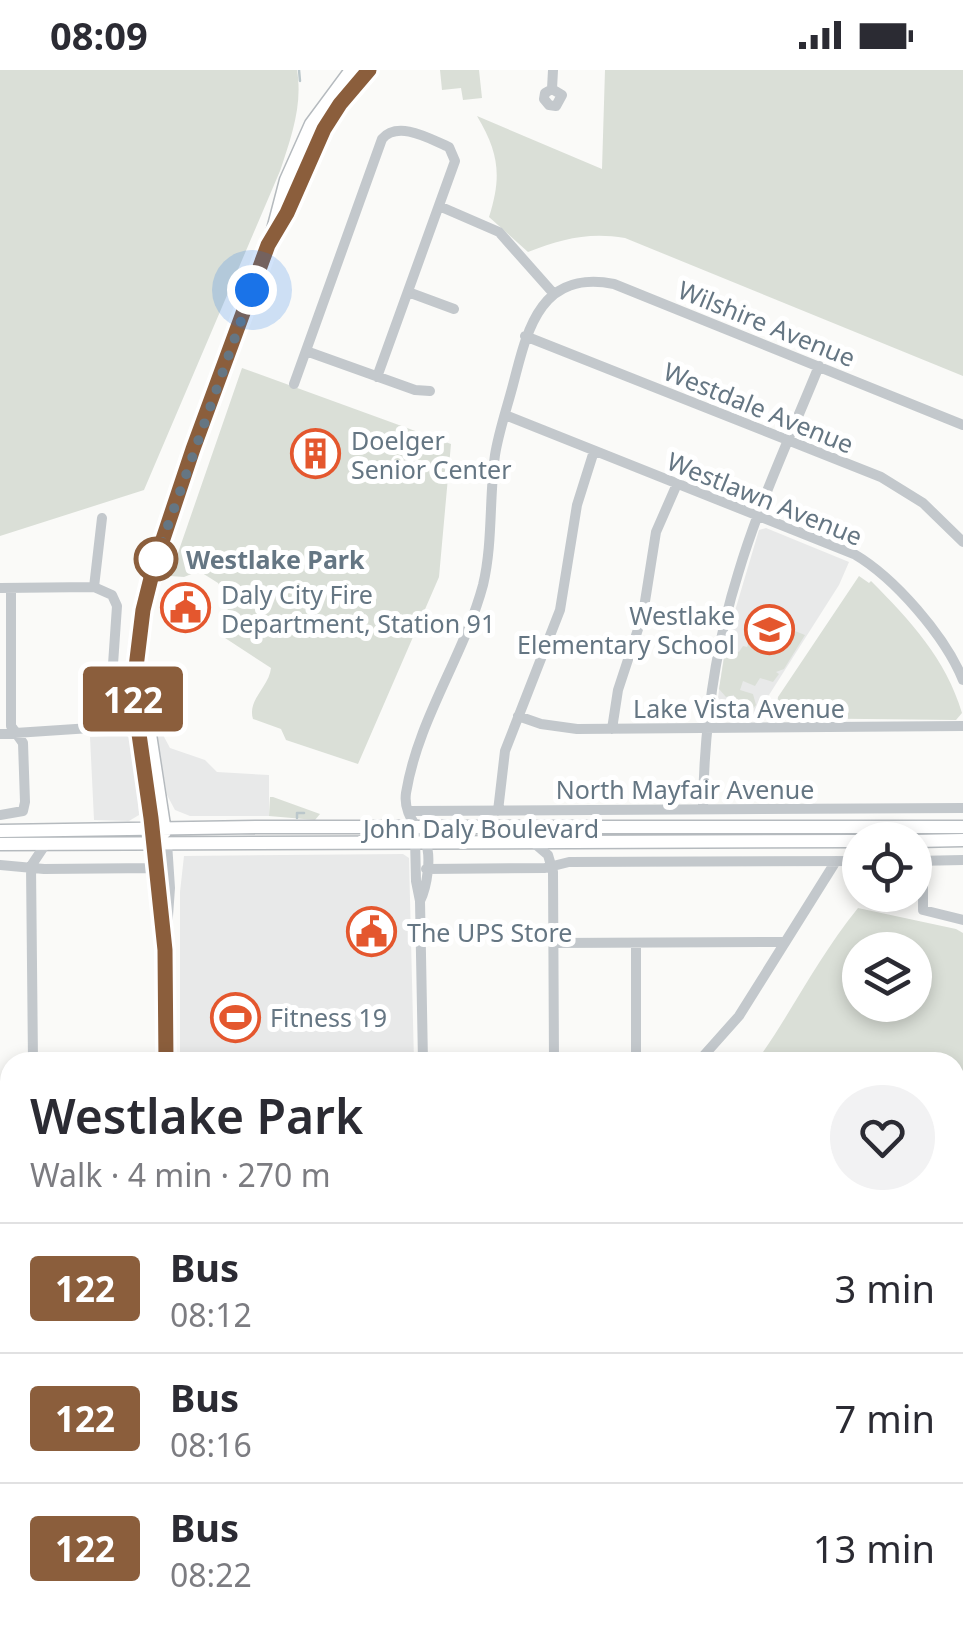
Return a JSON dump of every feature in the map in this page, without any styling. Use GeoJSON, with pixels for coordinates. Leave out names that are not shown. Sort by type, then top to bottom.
{"type":"FeatureCollection","features":[{"type":"Feature","properties":{"kind":"main road"},"geometry":{"type":"LineString","coordinates":[[160,843],[136,725],[133,687],[143,610],[154,566],[300,145],[323,105],[347,76],[370,70]]}},
{"type":"Feature","properties":{"kind":"main road"},"geometry":{"type":"LineString","coordinates":[[138,652],[160,798],[158,828]]}},
{"type":"Feature","properties":{"kind":"main road"},"geometry":{"type":"LineString","coordinates":[[136,725],[144,700]]}},
{"type":"Feature","properties":{"kind":"main road"},"geometry":{"type":"LineString","coordinates":[[136,725],[150,736]]}},
{"type":"Feature","properties":{"kind":"main road"},"geometry":{"type":"LineString","coordinates":[[160,798],[169,812],[184,821],[244,821],[263,827]]}},
{"type":"Feature","properties":{"kind":"main road","name":"John Daly Boulevard"},"geometry":{"type":"LineString","coordinates":[[0,832],[263,827],[963,828]]}},
{"type":"Feature","properties":{"kind":"main road"},"geometry":{"type":"LineString","coordinates":[[932,840],[963,840]]}},
{"type":"Feature","properties":{"kind":"main road","name":"John Daly Boulevard"},"geometry":{"type":"LineString","coordinates":[[0,844],[842,841]]}},
{"type":"Feature","properties":{"kind":"street"},"geometry":{"type":"LineString","coordinates":[[552,79],[562,70]]}},
{"type":"Feature","properties":{"kind":"street"},"geometry":{"type":"LineString","coordinates":[[294,384],[384,136],[394,129],[445,145],[454,154],[454,166],[378,377]]}},
{"type":"Feature","properties":{"kind":"street"},"geometry":{"type":"LineString","coordinates":[[420,901],[426,890],[426,869],[408,811],[406,791],[423,735],[482,585],[496,454],[526,336],[536,312],[554,294],[499,232],[439,206]]}},
{"type":"Feature","properties":{"kind":"street","name":"Wilshire Avenue"},"geometry":{"type":"LineString","coordinates":[[554,294],[586,282],[614,284],[963,424]]}},
{"type":"Feature","properties":{"kind":"street"},"geometry":{"type":"LineString","coordinates":[[408,292],[454,309]]}},
{"type":"Feature","properties":{"kind":"street","name":"Westdale Avenue"},"geometry":{"type":"LineString","coordinates":[[526,336],[901,488],[932,510],[963,542]]}},
{"type":"Feature","properties":{"kind":"street"},"geometry":{"type":"LineString","coordinates":[[306,351],[430,392]]}},
{"type":"Feature","properties":{"kind":"street"},"geometry":{"type":"LineString","coordinates":[[703,809],[707,728],[720,638],[758,516],[819,366]]}},
{"type":"Feature","properties":{"kind":"street","name":"Westlawn Avenue"},"geometry":{"type":"LineString","coordinates":[[505,415],[867,562],[941,640],[963,680]]}},
{"type":"Feature","properties":{"kind":"street"},"geometry":{"type":"LineString","coordinates":[[498,810],[502,762],[560,610],[577,505],[594,451]]}},
{"type":"Feature","properties":{"kind":"street"},"geometry":{"type":"LineString","coordinates":[[612,729],[618,690],[643,614],[656,532],[677,484]]}},
{"type":"Feature","properties":{"kind":"street"},"geometry":{"type":"LineString","coordinates":[[94,587],[102,518]]}},
{"type":"Feature","properties":{"kind":"street"},"geometry":{"type":"LineString","coordinates":[[0,815],[23,811],[23,743],[11,726],[5,588],[94,587],[108,592],[116,606],[112,678],[115,728]]}},
{"type":"Feature","properties":{"kind":"street","name":"Lake Vista Avenue"},"geometry":{"type":"LineString","coordinates":[[518,716],[565,728],[963,726]]}},
{"type":"Feature","properties":{"kind":"street"},"geometry":{"type":"LineString","coordinates":[[0,734],[136,725]]}},
{"type":"Feature","properties":{"kind":"street","name":"North Mayfair Avenue"},"geometry":{"type":"LineString","coordinates":[[408,811],[963,808]]}},
{"type":"Feature","properties":{"kind":"street"},"geometry":{"type":"LineString","coordinates":[[160,843],[156,868],[165,950],[166,1052]]}},
{"type":"Feature","properties":{"kind":"street"},"geometry":{"type":"LineString","coordinates":[[160,843],[169,920],[165,950]]}},
{"type":"Feature","properties":{"kind":"street"},"geometry":{"type":"LineString","coordinates":[[421,843],[416,881],[420,901],[423,1052]]}},
{"type":"Feature","properties":{"kind":"street"},"geometry":{"type":"LineString","coordinates":[[534,843],[548,855],[553,868],[554,1052]]}},
{"type":"Feature","properties":{"kind":"street"},"geometry":{"type":"LineString","coordinates":[[32,1052],[32,866],[45,845]]}},
{"type":"Feature","properties":{"kind":"street"},"geometry":{"type":"LineString","coordinates":[[932,860],[963,860]]}},
{"type":"Feature","properties":{"kind":"street"},"geometry":{"type":"LineString","coordinates":[[707,1052],[739,1016],[836,861]]}},
{"type":"Feature","properties":{"kind":"street"},"geometry":{"type":"LineString","coordinates":[[426,869],[553,868],[568,862],[842,861]]}},
{"type":"Feature","properties":{"kind":"street"},"geometry":{"type":"LineString","coordinates":[[0,866],[156,868]]}},
{"type":"Feature","properties":{"kind":"street"},"geometry":{"type":"LineString","coordinates":[[931,912],[963,920]]}},
{"type":"Feature","properties":{"kind":"street"},"geometry":{"type":"LineString","coordinates":[[554,944],[785,942]]}},
{"type":"Feature","properties":{"kind":"street"},"geometry":{"type":"LineString","coordinates":[[636,943],[636,1052]]}},
{"type":"Feature","properties":{"kind":"shaded area"},"geometry":{"type":"Polygon","coordinates":[[[0,70],[297,70],[298,96],[280,171],[144,490],[0,536],[0,70]]]}},
{"type":"Feature","properties":{"kind":"shaded area"},"geometry":{"type":"Polygon","coordinates":[[[440,70],[479,70],[482,98],[463,100],[461,88],[442,90],[440,70]]]}},
{"type":"Feature","properties":{"kind":"shaded area"},"geometry":{"type":"Polygon","coordinates":[[[605,70],[963,70],[963,376],[625,238],[575,238],[528,252],[489,217],[496,189],[496,165],[477,116],[602,169],[605,70]]]}},
{"type":"Feature","properties":{"kind":"shaded area","name":"Westlake Park"},"geometry":{"type":"Polygon","coordinates":[[[242,368],[451,444],[439,577],[358,764],[286,740],[281,729],[253,719],[253,706],[271,668],[222,636],[229,603],[218,583],[199,571],[184,577],[170,576],[242,368]]]}},
{"type":"Feature","properties":{"kind":"shaded area","name":"Westlake Elementary School"},"geometry":{"type":"Polygon","coordinates":[[[766,528],[849,562],[839,585],[755,717],[722,717],[716,712],[726,641],[759,530],[766,528]]]}},
{"type":"Feature","properties":{"kind":"shaded area"},"geometry":{"type":"Polygon","coordinates":[[[859,576],[871,581],[913,626],[936,658],[962,713],[956,720],[775,718],[778,697],[859,576]]]}},
{"type":"Feature","properties":{"kind":"shaded area"},"geometry":{"type":"Polygon","coordinates":[[[763,604],[774,608],[770,621],[805,635],[784,669],[776,672],[779,674],[773,682],[760,678],[755,686],[743,681],[740,690],[753,694],[756,705],[741,713],[733,705],[734,695],[726,697],[719,689],[726,646],[739,652],[747,647],[763,604]]]}},
{"type":"Feature","properties":{"kind":"shaded area"},"geometry":{"type":"Polygon","coordinates":[[[154,718],[170,748],[205,760],[217,772],[269,775],[269,816],[190,816],[175,810],[167,795],[154,718]]]}},
{"type":"Feature","properties":{"kind":"shaded area"},"geometry":{"type":"Polygon","coordinates":[[[125,735],[132,739],[139,815],[129,821],[94,820],[90,737],[125,735]]]}},
{"type":"Feature","properties":{"kind":"shaded area"},"geometry":{"type":"Polygon","coordinates":[[[270,797],[320,814],[315,820],[269,816],[270,797]]]}},
{"type":"Feature","properties":{"kind":"shaded area"},"geometry":{"type":"Polygon","coordinates":[[[403,854],[409,858],[414,1052],[180,1052],[180,892],[184,856],[403,854]]]}},
{"type":"Feature","properties":{"kind":"shaded area"},"geometry":{"type":"Polygon","coordinates":[[[855,912],[877,912],[963,933],[963,1052],[763,1052],[818,965],[855,912]]]}},
{"type":"Feature","properties":{"kind":"waterway"},"geometry":{"type":"LineString","coordinates":[[299,70],[300,81]]}},
{"type":"Feature","properties":{"kind":"waterway"},"geometry":{"type":"LineString","coordinates":[[297,818],[297,813],[304,813]]}},
{"type":"Feature","properties":{"kind":"bus line","name":"122"},"geometry":{"type":"LineString","coordinates":[[166,1052],[165,950],[133,692],[143,610],[193,449],[268,245],[287,213],[324,129],[369,70]]}},
{"type":"Feature","properties":{"kind":"place","name":"Doelger Senior Center"},"geometry":{"type":"Point","coordinates":[316,454]}},
{"type":"Feature","properties":{"kind":"place","name":"Westlake Park"},"geometry":{"type":"Point","coordinates":[156,559]}},
{"type":"Feature","properties":{"kind":"place","name":"Daly City Fire Department, Station 91"},"geometry":{"type":"Point","coordinates":[186,608]}},
{"type":"Feature","properties":{"kind":"place","name":"Westlake Elementary School"},"geometry":{"type":"Point","coordinates":[770,629]}},
{"type":"Feature","properties":{"kind":"place","name":"The UPS Store"},"geometry":{"type":"Point","coordinates":[372,932]}},
{"type":"Feature","properties":{"kind":"place","name":"Fitness 19"},"geometry":{"type":"Point","coordinates":[235,1017]}},
{"type":"Feature","properties":{"kind":"route"},"geometry":{"type":"LineString","coordinates":[[156,559],[252,290]]}}]}
